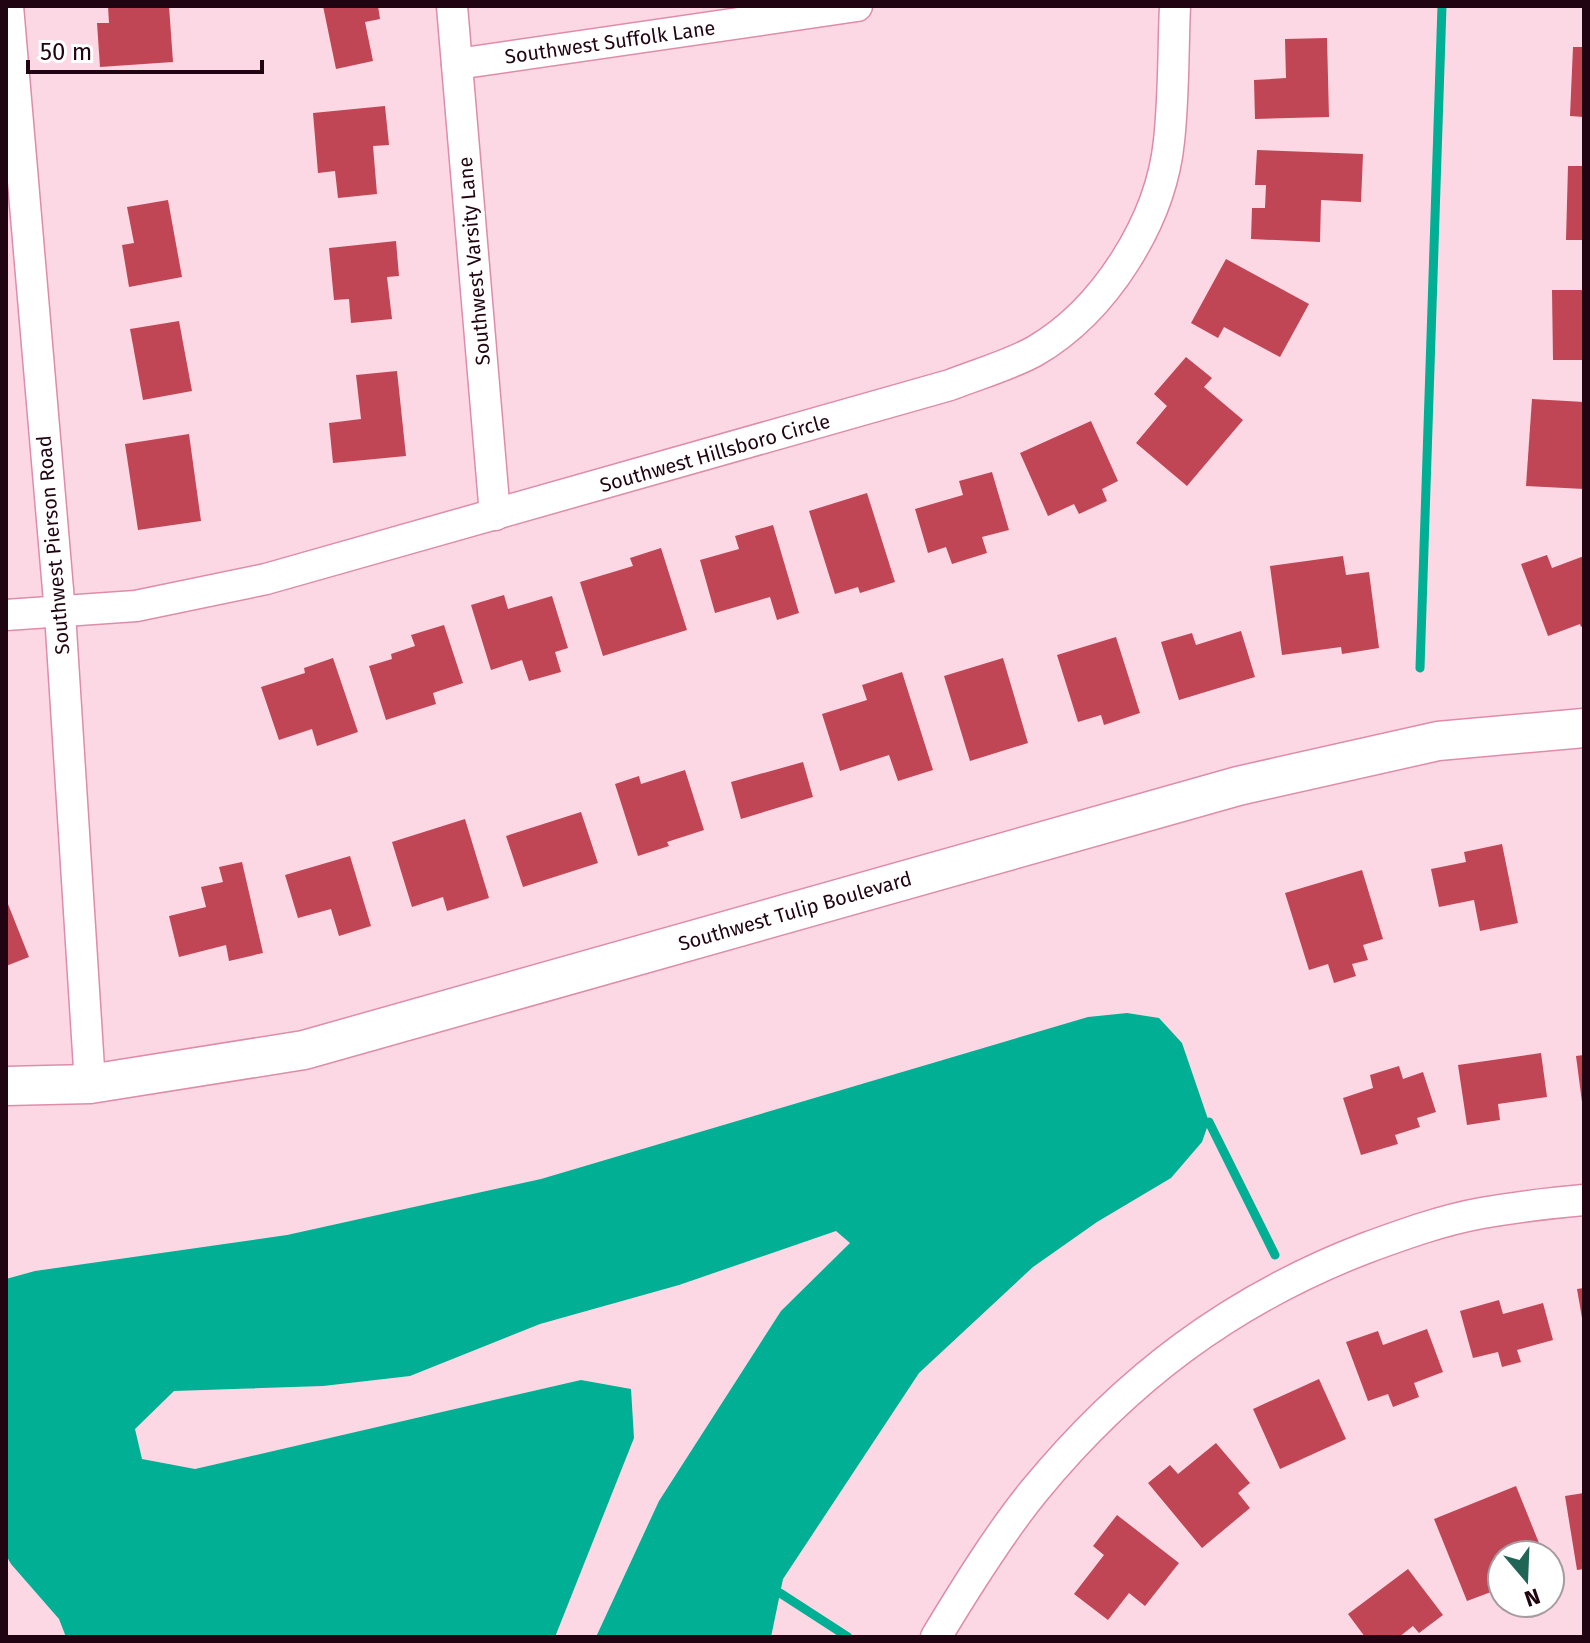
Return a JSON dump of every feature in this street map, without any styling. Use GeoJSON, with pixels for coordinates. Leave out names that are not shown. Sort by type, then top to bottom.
{"type":"FeatureCollection","features":[{"type":"Feature","properties":{"kind":"street","name":"Southwest Pierson Road"},"geometry":{"type":"LineString","coordinates":[[8,6],[13,174],[60,613],[90,1084]]}},
{"type":"Feature","properties":{"kind":"street","name":"Southwest Varsity Lane"},"geometry":{"type":"LineString","coordinates":[[452,6],[495,515]]}},
{"type":"Feature","properties":{"kind":"street","name":"Southwest Suffolk Lane"},"geometry":{"type":"LineString","coordinates":[[457,64],[857,6]]}},
{"type":"Feature","properties":{"kind":"street","name":"Southwest Hillsboro Circle"},"geometry":{"type":"LineString","coordinates":[[6,615],[136,606],[266,579],[950,385],[1035,351],[1094,305],[1139,239],[1156,196],[1169,143],[1175,6]]}},
{"type":"Feature","properties":{"kind":"street","name":"Southwest Tulip Boulevard"},"geometry":{"type":"LineString","coordinates":[[6,1086],[90,1084],[304,1050],[1238,786],[1438,741],[1584,728]]}},
{"type":"Feature","properties":{"kind":"street"},"geometry":{"type":"LineString","coordinates":[[936,1637],[1032,1493],[1136,1383],[1171,1354],[1235,1311],[1286,1282],[1397,1236],[1480,1213],[1584,1200]]}},
{"type":"Feature","properties":{"kind":"shaded area"},"geometry":{"type":"Polygon","coordinates":[[[1127,1013],[1159,1018],[1182,1043],[1209,1122],[1202,1142],[1171,1178],[1097,1222],[1033,1267],[919,1373],[783,1579],[771,1637],[596,1637],[659,1501],[781,1311],[850,1243],[836,1231],[679,1285],[540,1324],[410,1376],[323,1386],[174,1391],[135,1429],[142,1459],[195,1469],[581,1380],[631,1389],[634,1438],[555,1637],[66,1637],[59,1619],[6,1555],[6,1279],[35,1271],[287,1235],[541,1179],[1088,1017],[1127,1013]]]}},
{"type":"Feature","properties":{"kind":"building"},"geometry":{"type":"Polygon","coordinates":[[[108,6],[169,6],[173,62],[100,67],[97,23],[109,23],[108,6]]]}},
{"type":"Feature","properties":{"kind":"building"},"geometry":{"type":"Polygon","coordinates":[[[323,6],[378,6],[380,19],[365,22],[373,61],[336,69],[323,6]]]}},
{"type":"Feature","properties":{"kind":"building"},"geometry":{"type":"Polygon","coordinates":[[[1327,38],[1329,117],[1255,119],[1254,80],[1286,78],[1285,39],[1327,38]]]}},
{"type":"Feature","properties":{"kind":"building"},"geometry":{"type":"Polygon","coordinates":[[[1573,47],[1584,47],[1584,117],[1570,116],[1573,47]]]}},
{"type":"Feature","properties":{"kind":"building"},"geometry":{"type":"Polygon","coordinates":[[[385,106],[389,145],[373,146],[377,194],[338,198],[335,171],[318,173],[313,113],[385,106]]]}},
{"type":"Feature","properties":{"kind":"building"},"geometry":{"type":"Polygon","coordinates":[[[1257,150],[1363,154],[1361,202],[1321,200],[1320,242],[1251,239],[1252,208],[1265,208],[1266,185],[1255,185],[1257,150]]]}},
{"type":"Feature","properties":{"kind":"building"},"geometry":{"type":"Polygon","coordinates":[[[1568,166],[1584,166],[1584,240],[1566,240],[1568,166]]]}},
{"type":"Feature","properties":{"kind":"building"},"geometry":{"type":"Polygon","coordinates":[[[168,200],[182,277],[129,287],[122,245],[134,243],[127,207],[168,200]]]}},
{"type":"Feature","properties":{"kind":"building"},"geometry":{"type":"Polygon","coordinates":[[[396,241],[399,276],[387,277],[392,319],[351,323],[349,299],[334,300],[329,248],[396,241]]]}},
{"type":"Feature","properties":{"kind":"building"},"geometry":{"type":"Polygon","coordinates":[[[1226,259],[1309,304],[1280,357],[1224,327],[1218,338],[1191,323],[1226,259]]]}},
{"type":"Feature","properties":{"kind":"building"},"geometry":{"type":"Polygon","coordinates":[[[1552,290],[1584,290],[1584,360],[1553,360],[1552,290]]]}},
{"type":"Feature","properties":{"kind":"building"},"geometry":{"type":"Polygon","coordinates":[[[179,321],[192,391],[143,400],[130,329],[179,321]]]}},
{"type":"Feature","properties":{"kind":"building"},"geometry":{"type":"Polygon","coordinates":[[[1186,357],[1212,378],[1204,387],[1243,420],[1187,486],[1136,443],[1167,406],[1154,394],[1186,357]]]}},
{"type":"Feature","properties":{"kind":"building"},"geometry":{"type":"Polygon","coordinates":[[[397,371],[406,456],[333,463],[329,423],[361,419],[356,375],[397,371]]]}},
{"type":"Feature","properties":{"kind":"building"},"geometry":{"type":"Polygon","coordinates":[[[1532,399],[1584,402],[1584,489],[1526,486],[1532,399]]]}},
{"type":"Feature","properties":{"kind":"building"},"geometry":{"type":"Polygon","coordinates":[[[1091,421],[1118,481],[1102,489],[1107,501],[1079,514],[1074,504],[1048,516],[1020,453],[1091,421]]]}},
{"type":"Feature","properties":{"kind":"building"},"geometry":{"type":"Polygon","coordinates":[[[189,434],[201,521],[138,530],[125,444],[189,434]]]}},
{"type":"Feature","properties":{"kind":"building"},"geometry":{"type":"Polygon","coordinates":[[[992,472],[1009,530],[982,537],[987,553],[952,564],[946,547],[928,553],[915,509],[963,495],[959,481],[992,472]]]}},
{"type":"Feature","properties":{"kind":"building"},"geometry":{"type":"Polygon","coordinates":[[[867,493],[895,582],[860,593],[858,587],[835,594],[809,511],[867,493]]]}},
{"type":"Feature","properties":{"kind":"building"},"geometry":{"type":"Polygon","coordinates":[[[773,525],[799,613],[777,620],[770,597],[715,613],[700,560],[739,549],[735,536],[773,525]]]}},
{"type":"Feature","properties":{"kind":"building"},"geometry":{"type":"Polygon","coordinates":[[[661,548],[687,630],[603,656],[580,582],[633,566],[630,558],[661,548]]]}},
{"type":"Feature","properties":{"kind":"building"},"geometry":{"type":"Polygon","coordinates":[[[1547,555],[1552,568],[1584,556],[1584,625],[1548,636],[1521,564],[1547,555]]]}},
{"type":"Feature","properties":{"kind":"building"},"geometry":{"type":"Polygon","coordinates":[[[1343,556],[1346,575],[1369,572],[1379,648],[1342,654],[1341,647],[1282,655],[1270,566],[1343,556]]]}},
{"type":"Feature","properties":{"kind":"building"},"geometry":{"type":"Polygon","coordinates":[[[504,595],[508,609],[552,596],[568,648],[555,652],[561,672],[529,681],[522,660],[491,670],[471,605],[504,595]]]}},
{"type":"Feature","properties":{"kind":"building"},"geometry":{"type":"Polygon","coordinates":[[[444,625],[463,683],[433,693],[436,704],[386,720],[369,666],[392,659],[391,654],[415,646],[411,635],[444,625]]]}},
{"type":"Feature","properties":{"kind":"building"},"geometry":{"type":"Polygon","coordinates":[[[1241,631],[1255,677],[1179,700],[1161,642],[1192,633],[1196,645],[1241,631]]]}},
{"type":"Feature","properties":{"kind":"building"},"geometry":{"type":"Polygon","coordinates":[[[1116,637],[1140,713],[1104,725],[1101,715],[1078,722],[1057,655],[1116,637]]]}},
{"type":"Feature","properties":{"kind":"building"},"geometry":{"type":"Polygon","coordinates":[[[333,658],[358,732],[317,746],[312,729],[279,740],[261,687],[305,673],[304,668],[333,658]]]}},
{"type":"Feature","properties":{"kind":"building"},"geometry":{"type":"Polygon","coordinates":[[[1003,658],[1028,743],[970,761],[944,676],[1003,658]]]}},
{"type":"Feature","properties":{"kind":"building"},"geometry":{"type":"Polygon","coordinates":[[[902,672],[933,770],[898,781],[889,755],[840,771],[822,714],[867,700],[862,685],[902,672]]]}},
{"type":"Feature","properties":{"kind":"building"},"geometry":{"type":"Polygon","coordinates":[[[803,762],[813,797],[741,819],[731,782],[803,762]]]}},
{"type":"Feature","properties":{"kind":"building"},"geometry":{"type":"Polygon","coordinates":[[[685,770],[704,830],[638,856],[615,784],[639,776],[641,784],[685,770]]]}},
{"type":"Feature","properties":{"kind":"building"},"geometry":{"type":"Polygon","coordinates":[[[581,812],[598,863],[523,887],[506,836],[581,812]]]}},
{"type":"Feature","properties":{"kind":"building"},"geometry":{"type":"Polygon","coordinates":[[[465,819],[489,898],[447,911],[443,897],[412,907],[392,842],[465,819]]]}},
{"type":"Feature","properties":{"kind":"building"},"geometry":{"type":"Polygon","coordinates":[[[1502,844],[1518,923],[1480,931],[1474,900],[1439,907],[1431,869],[1466,862],[1464,852],[1502,844]]]}},
{"type":"Feature","properties":{"kind":"building"},"geometry":{"type":"Polygon","coordinates":[[[350,856],[371,926],[339,936],[331,909],[298,918],[285,875],[350,856]]]}},
{"type":"Feature","properties":{"kind":"building"},"geometry":{"type":"Polygon","coordinates":[[[242,862],[263,953],[229,961],[226,945],[179,957],[169,916],[206,907],[201,887],[223,882],[219,867],[242,862]]]}},
{"type":"Feature","properties":{"kind":"building"},"geometry":{"type":"Polygon","coordinates":[[[1362,870],[1383,939],[1363,945],[1368,960],[1352,964],[1356,976],[1334,983],[1328,964],[1309,970],[1285,893],[1362,870]]]}},
{"type":"Feature","properties":{"kind":"building"},"geometry":{"type":"Polygon","coordinates":[[[6,899],[29,957],[6,966],[6,899]]]}},
{"type":"Feature","properties":{"kind":"building"},"geometry":{"type":"Polygon","coordinates":[[[1541,1053],[1547,1097],[1498,1104],[1500,1120],[1467,1125],[1458,1065],[1541,1053]]]}},
{"type":"Feature","properties":{"kind":"building"},"geometry":{"type":"Polygon","coordinates":[[[1584,1055],[1584,1102],[1582,1102],[1576,1056],[1584,1055]]]}},
{"type":"Feature","properties":{"kind":"building"},"geometry":{"type":"Polygon","coordinates":[[[1399,1066],[1403,1079],[1423,1072],[1436,1112],[1417,1118],[1420,1127],[1395,1135],[1398,1144],[1361,1155],[1343,1098],[1373,1088],[1370,1075],[1399,1066]]]}},
{"type":"Feature","properties":{"kind":"building"},"geometry":{"type":"Polygon","coordinates":[[[1584,1288],[1584,1318],[1582,1318],[1577,1289],[1584,1288]]]}},
{"type":"Feature","properties":{"kind":"building"},"geometry":{"type":"Polygon","coordinates":[[[1499,1300],[1503,1314],[1543,1303],[1553,1340],[1517,1350],[1521,1362],[1502,1367],[1498,1352],[1473,1358],[1460,1311],[1499,1300]]]}},
{"type":"Feature","properties":{"kind":"building"},"geometry":{"type":"Polygon","coordinates":[[[1427,1329],[1443,1372],[1414,1383],[1419,1397],[1393,1407],[1388,1394],[1368,1401],[1346,1342],[1378,1331],[1383,1345],[1427,1329]]]}},
{"type":"Feature","properties":{"kind":"building"},"geometry":{"type":"Polygon","coordinates":[[[1319,1379],[1346,1439],[1280,1469],[1253,1409],[1319,1379]]]}},
{"type":"Feature","properties":{"kind":"building"},"geometry":{"type":"Polygon","coordinates":[[[1216,1443],[1250,1483],[1238,1493],[1250,1508],[1202,1548],[1148,1483],[1170,1465],[1178,1474],[1216,1443]]]}},
{"type":"Feature","properties":{"kind":"building"},"geometry":{"type":"Polygon","coordinates":[[[1516,1486],[1537,1539],[1486,1539],[1486,1594],[1467,1601],[1434,1519],[1516,1486]]]}},
{"type":"Feature","properties":{"kind":"building"},"geometry":{"type":"Polygon","coordinates":[[[1584,1493],[1584,1569],[1577,1570],[1565,1496],[1584,1493]]]}},
{"type":"Feature","properties":{"kind":"building"},"geometry":{"type":"Polygon","coordinates":[[[1117,1515],[1179,1563],[1145,1606],[1129,1593],[1108,1620],[1074,1594],[1104,1555],[1093,1546],[1117,1515]]]}},
{"type":"Feature","properties":{"kind":"building"},"geometry":{"type":"Polygon","coordinates":[[[1408,1569],[1443,1615],[1419,1633],[1413,1626],[1399,1637],[1365,1637],[1348,1614],[1408,1569]]]}},
{"type":"Feature","properties":{"kind":"waterway"},"geometry":{"type":"LineString","coordinates":[[1420,668],[1442,6]]}},
{"type":"Feature","properties":{"kind":"waterway"},"geometry":{"type":"LineString","coordinates":[[1209,1122],[1275,1255]]}},
{"type":"Feature","properties":{"kind":"waterway"},"geometry":{"type":"LineString","coordinates":[[780,1593],[848,1637]]}}]}
